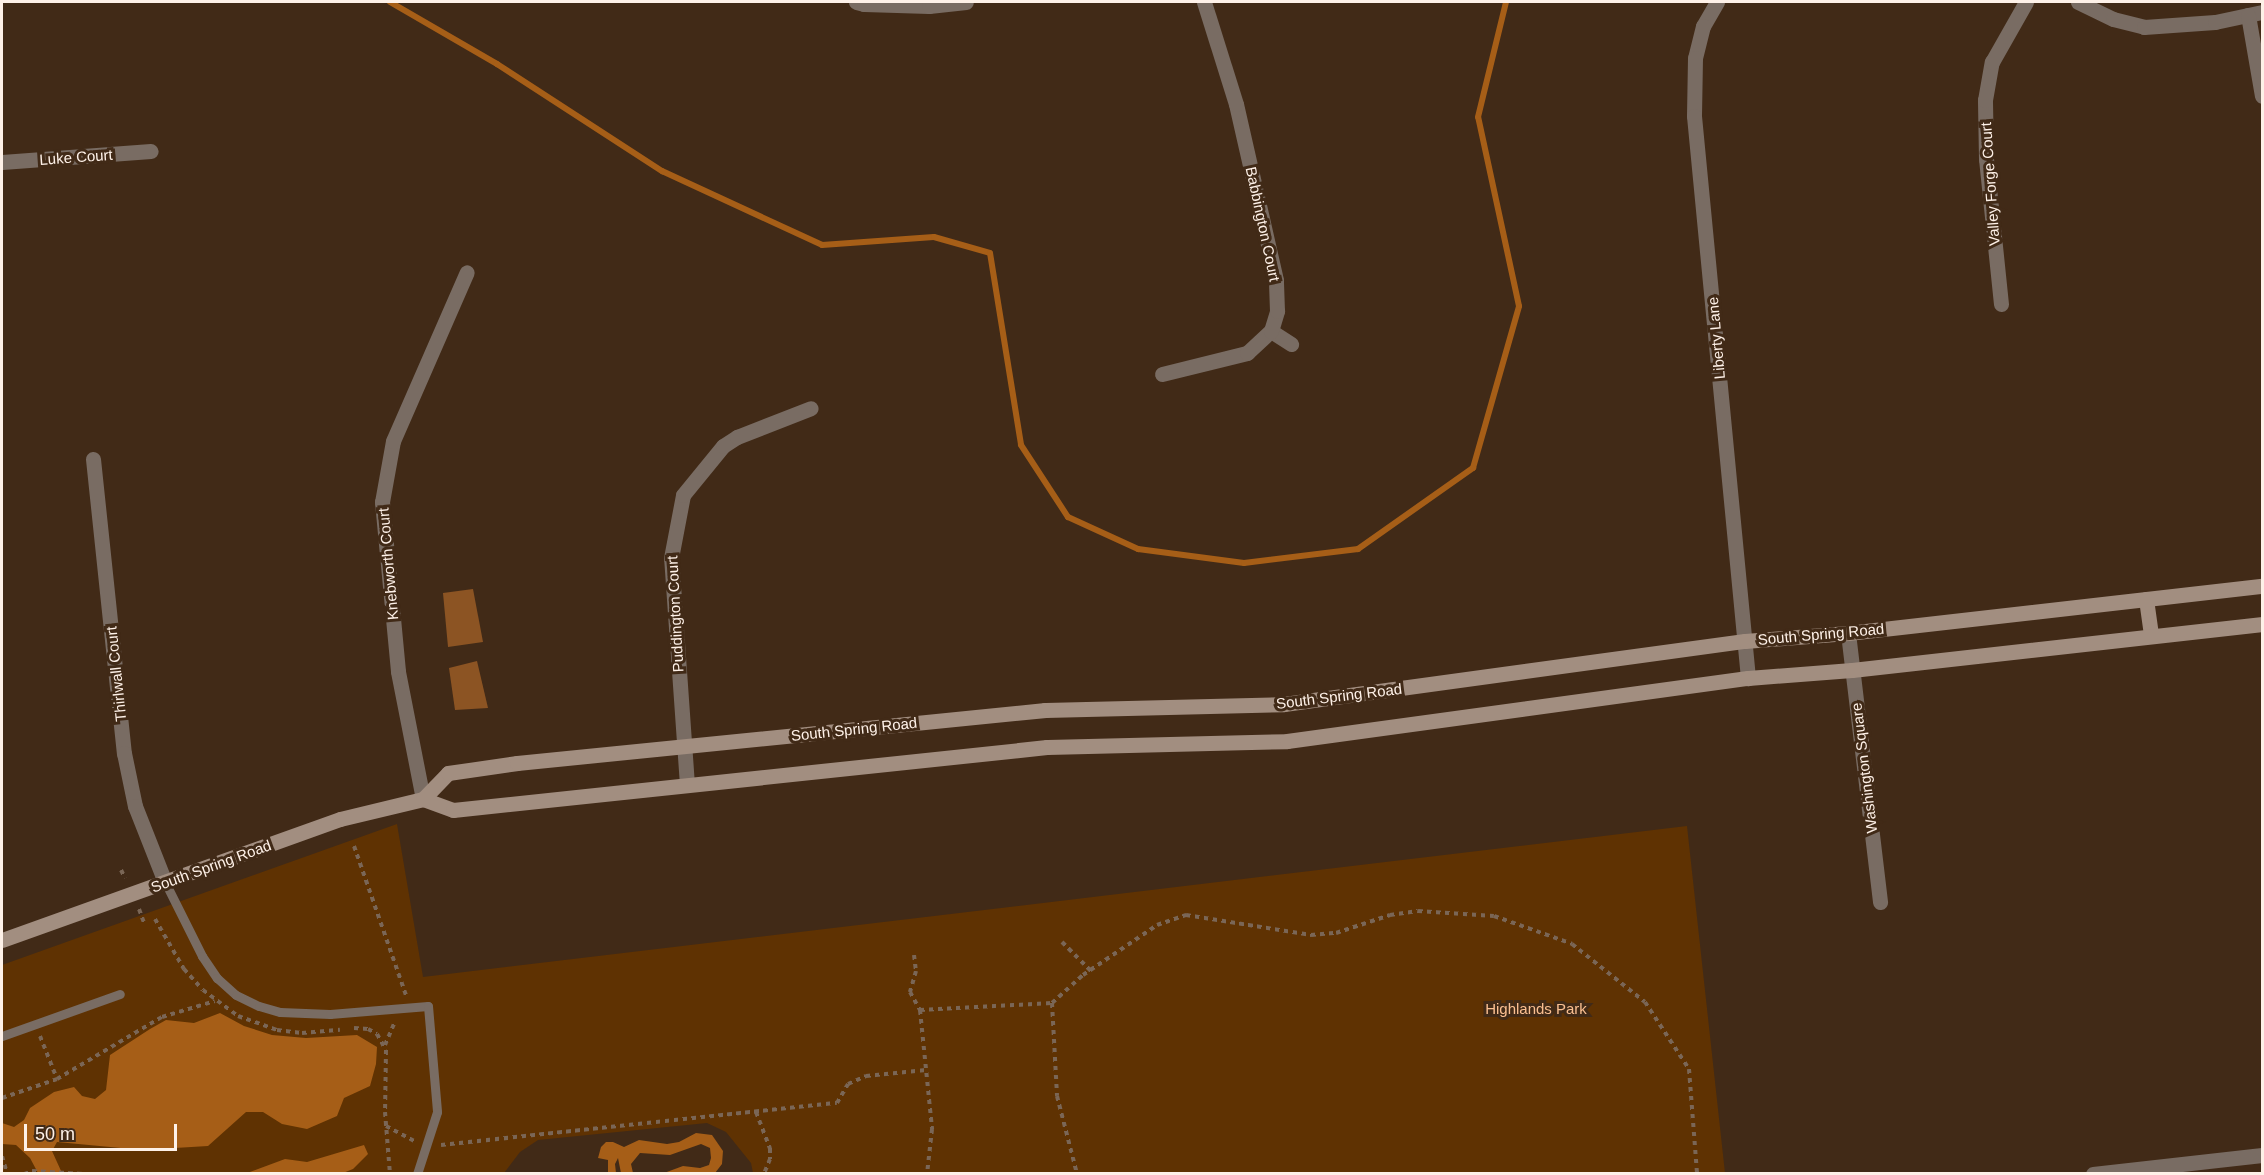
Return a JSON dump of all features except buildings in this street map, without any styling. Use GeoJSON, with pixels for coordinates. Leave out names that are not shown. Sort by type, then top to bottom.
{"type":"FeatureCollection","features":[{"type":"Feature","properties":{"kind":"main road","name":"South Spring Road"},"geometry":{"type":"LineString","coordinates":[[2,940],[339,819],[423,799],[448,773],[1045,710],[1284,704],[1745,641],[1848,633],[2262,586]]}},
{"type":"Feature","properties":{"kind":"main road"},"geometry":{"type":"LineString","coordinates":[[2146,599],[2151,636]]}},
{"type":"Feature","properties":{"kind":"main road"},"geometry":{"type":"LineString","coordinates":[[423,799],[453,810],[1047,747],[1287,741],[1748,678],[1852,670],[2262,624]]}},
{"type":"Feature","properties":{"kind":"street"},"geometry":{"type":"LineString","coordinates":[[856,2],[929,6],[966,2]]}},
{"type":"Feature","properties":{"kind":"street","name":"Babbington Court"},"geometry":{"type":"LineString","coordinates":[[1204,2],[1236,104],[1276,280],[1277,311],[1271,331]]}},
{"type":"Feature","properties":{"kind":"street","name":"Liberty Lane"},"geometry":{"type":"LineString","coordinates":[[1717,2],[1703,26],[1695,58],[1694,116],[1748,678]]}},
{"type":"Feature","properties":{"kind":"street","name":"Valley Forge Court"},"geometry":{"type":"LineString","coordinates":[[2001,304],[1986,159],[1985,100],[1992,62],[2026,2]]}},
{"type":"Feature","properties":{"kind":"street"},"geometry":{"type":"LineString","coordinates":[[2078,2],[2113,19],[2144,27],[2179,27],[2255,13],[2262,96]]}},
{"type":"Feature","properties":{"kind":"street","name":"Luke Court"},"geometry":{"type":"LineString","coordinates":[[2,162],[151,151]]}},
{"type":"Feature","properties":{"kind":"street","name":"Knebworth Court"},"geometry":{"type":"LineString","coordinates":[[423,799],[398,671],[382,502],[393,441],[467,272]]}},
{"type":"Feature","properties":{"kind":"street"},"geometry":{"type":"LineString","coordinates":[[1162,374],[1246,353],[1271,331],[1291,344]]}},
{"type":"Feature","properties":{"kind":"street","name":"Puddington Court"},"geometry":{"type":"LineString","coordinates":[[687,785],[670,558],[683,495],[723,446],[737,436],[811,408]]}},
{"type":"Feature","properties":{"kind":"street","name":"Thirlwall Court"},"geometry":{"type":"LineString","coordinates":[[93,459],[124,753],[135,806],[165,882]]}},
{"type":"Feature","properties":{"kind":"street","name":"Washington Square"},"geometry":{"type":"LineString","coordinates":[[1848,633],[1880,902]]}},
{"type":"Feature","properties":{"kind":"street"},"geometry":{"type":"LineString","coordinates":[[2093,1173],[2262,1155]]}},
{"type":"Feature","properties":{"kind":"lane"},"geometry":{"type":"LineString","coordinates":[[165,882],[202,956],[217,978],[236,995],[280,1012],[330,1014],[428,1006],[437,1112],[417,1173]]}},
{"type":"Feature","properties":{"kind":"lane"},"geometry":{"type":"LineString","coordinates":[[2,1036],[120,994]]}},
{"type":"Feature","properties":{"kind":"path"},"geometry":{"type":"LineString","coordinates":[[354,846],[406,993],[385,1046],[386,1126],[390,1173]]}},
{"type":"Feature","properties":{"kind":"path"},"geometry":{"type":"LineString","coordinates":[[920,1010],[1052,1003],[1090,971],[1157,925],[1186,915],[1311,935],[1336,933],[1390,915],[1418,911],[1494,916],[1572,944],[1645,1002],[1689,1069],[1697,1173]]}},
{"type":"Feature","properties":{"kind":"path"},"geometry":{"type":"LineString","coordinates":[[155,919],[184,969],[222,1005]]}},
{"type":"Feature","properties":{"kind":"path"},"geometry":{"type":"LineString","coordinates":[[1062,942],[1090,971]]}},
{"type":"Feature","properties":{"kind":"path"},"geometry":{"type":"LineString","coordinates":[[914,955],[916,971],[910,992],[920,1010],[932,1129],[927,1173]]}},
{"type":"Feature","properties":{"kind":"path"},"geometry":{"type":"LineString","coordinates":[[2,1098],[57,1079],[162,1017],[216,1001]]}},
{"type":"Feature","properties":{"kind":"path"},"geometry":{"type":"LineString","coordinates":[[1052,1003],[1057,1096],[1077,1173]]}},
{"type":"Feature","properties":{"kind":"path"},"geometry":{"type":"LineString","coordinates":[[35,1024],[57,1079]]}},
{"type":"Feature","properties":{"kind":"path"},"geometry":{"type":"LineString","coordinates":[[352,1028],[368,1029],[377,1034],[385,1046]]}},
{"type":"Feature","properties":{"kind":"path"},"geometry":{"type":"LineString","coordinates":[[386,1126],[426,1147],[837,1103],[848,1084],[866,1076],[926,1070]]}},
{"type":"Feature","properties":{"kind":"path"},"geometry":{"type":"LineString","coordinates":[[756,1112],[770,1148],[770,1159],[764,1173]]}},
{"type":"Feature","properties":{"kind":"path"},"geometry":{"type":"LineString","coordinates":[[2,1156],[7,1173]]}},
{"type":"Feature","properties":{"kind":"path"},"geometry":{"type":"LineString","coordinates":[[24,1173],[32,1171],[84,1173]]}},
{"type":"Feature","properties":{"kind":"green space","name":"Highlands Park"},"geometry":{"type":"Polygon","coordinates":[[[397,824],[423,977],[1687,826],[1725,1173],[753,1173],[751,1163],[726,1132],[707,1123],[538,1140],[520,1152],[504,1173],[2,1174],[2,965],[397,824]]]}},
{"type":"Feature","properties":{"kind":"shaded area"},"geometry":{"type":"Polygon","coordinates":[[[220,1013],[244,1026],[272,1035],[306,1038],[357,1035],[377,1047],[376,1064],[370,1086],[344,1098],[337,1116],[307,1129],[282,1124],[263,1112],[246,1112],[208,1146],[142,1150],[57,1142],[52,1151],[62,1173],[38,1173],[30,1158],[16,1145],[2,1144],[2,1123],[14,1127],[24,1120],[30,1108],[54,1092],[74,1087],[82,1096],[95,1099],[106,1090],[110,1055],[150,1029],[166,1020],[194,1023],[220,1013]]]}},
{"type":"Feature","properties":{"kind":"shaded area"},"geometry":{"type":"Polygon","coordinates":[[[696,1133],[712,1135],[723,1151],[722,1164],[715,1173],[664,1173],[683,1166],[700,1168],[709,1165],[710,1148],[701,1144],[670,1155],[640,1153],[631,1164],[633,1173],[621,1173],[618,1158],[615,1164],[616,1173],[608,1173],[608,1160],[598,1158],[601,1147],[606,1142],[613,1142],[624,1147],[639,1140],[667,1144],[679,1142],[696,1133]]]}},
{"type":"Feature","properties":{"kind":"shaded area"},"geometry":{"type":"Polygon","coordinates":[[[364,1145],[368,1154],[353,1169],[343,1173],[247,1173],[285,1159],[307,1162],[364,1145]]]}},
{"type":"Feature","properties":{"kind":"waterway"},"geometry":{"type":"LineString","coordinates":[[390,2],[497,64],[662,171],[822,245],[934,237],[990,253],[1021,445],[1068,517],[1138,549],[1244,563],[1358,549],[1473,468],[1519,306],[1478,117],[1506,2]]}}]}
